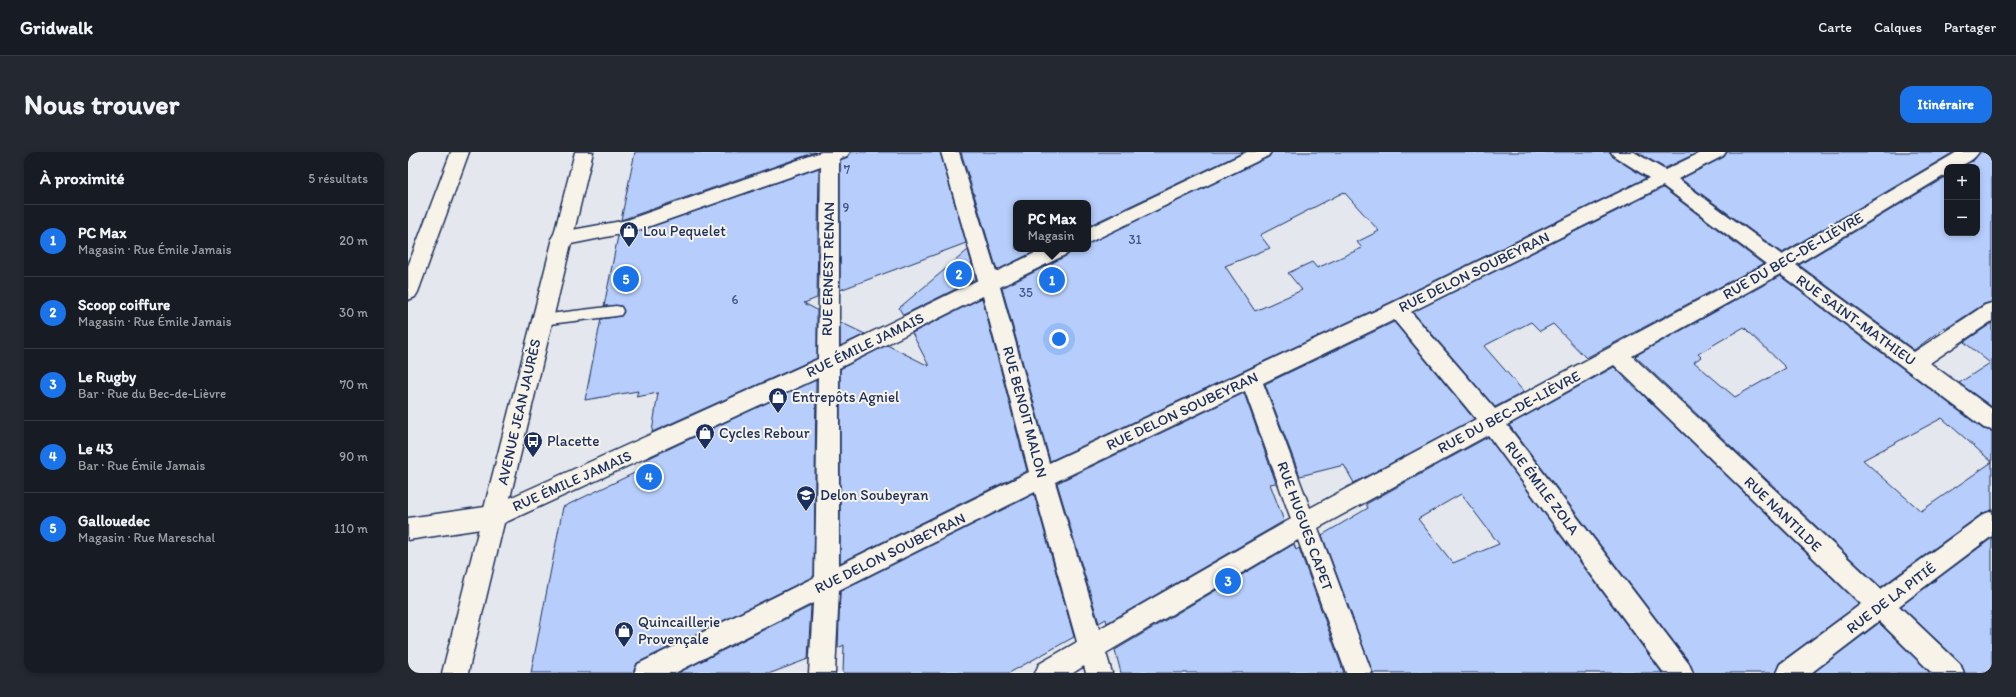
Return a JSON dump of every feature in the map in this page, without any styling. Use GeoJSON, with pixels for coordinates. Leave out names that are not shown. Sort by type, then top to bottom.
{"type":"FeatureCollection","features":[{"type":"Feature","properties":{"kind":"street"},"geometry":{"type":"LineString","coordinates":[[408,292],[415,257],[460,152]]}},
{"type":"Feature","properties":{"kind":"street","name":"AVENUE JEAN JAURÈS"},"geometry":{"type":"LineString","coordinates":[[455,673],[561,239],[584,152]]}},
{"type":"Feature","properties":{"kind":"street","name":"RUE BENOIT MALON"},"geometry":{"type":"LineString","coordinates":[[950,152],[989,283],[1042,477],[1099,673]]}},
{"type":"Feature","properties":{"kind":"street"},"geometry":{"type":"LineString","coordinates":[[1091,235],[1262,152]]}},
{"type":"Feature","properties":{"kind":"street","name":"RUE SAINT-MATHIEU"},"geometry":{"type":"LineString","coordinates":[[1620,152],[1664,178],[1992,422]]}},
{"type":"Feature","properties":{"kind":"street","name":"RUE DELON SOUBEYRAN"},"geometry":{"type":"LineString","coordinates":[[647,673],[1042,477],[1397,310],[1717,152]]}},
{"type":"Feature","properties":{"kind":"street","name":"RUE DU BEC-DE-LIÈVRE"},"geometry":{"type":"LineString","coordinates":[[1048,673],[1305,523],[1781,265],[1970,152]]}},
{"type":"Feature","properties":{"kind":"street"},"geometry":{"type":"LineString","coordinates":[[561,239],[629,226],[834,153]]}},
{"type":"Feature","properties":{"kind":"street","name":"RUE ERNEST RENAN"},"geometry":{"type":"LineString","coordinates":[[822,673],[827,584],[827,364],[834,153]]}},
{"type":"Feature","properties":{"kind":"street","name":"RUE ÉMILE JAMAIS"},"geometry":{"type":"LineString","coordinates":[[408,529],[494,516],[827,364],[1054,252]]}},
{"type":"Feature","properties":{"kind":"street","name":"RUE ÉMILE ZOLA"},"geometry":{"type":"LineString","coordinates":[[1397,310],[1491,421],[1680,673]]}},
{"type":"Feature","properties":{"kind":"street"},"geometry":{"type":"LineString","coordinates":[[1914,363],[1992,311]]}},
{"type":"Feature","properties":{"kind":"street","name":"RUE NANTILDE"},"geometry":{"type":"LineString","coordinates":[[1616,354],[1951,673]]}},
{"type":"Feature","properties":{"kind":"street","name":"RUE HUGUES CAPET"},"geometry":{"type":"LineString","coordinates":[[1251,379],[1359,673]]}},
{"type":"Feature","properties":{"kind":"street","name":"RUE DE LA PITIÉ"},"geometry":{"type":"LineString","coordinates":[[1789,673],[1992,522]]}},
{"type":"Feature","properties":{"kind":"lane"},"geometry":{"type":"LineString","coordinates":[[541,320],[616,312]]}},
{"type":"Feature","properties":{"kind":"building"},"geometry":{"type":"Polygon","coordinates":[[[635,152],[816,152],[621,220],[635,152]]]}},
{"type":"Feature","properties":{"kind":"building"},"geometry":{"type":"Polygon","coordinates":[[[851,152],[940,152],[966,243],[840,290],[840,160],[848,157],[851,152]]]}},
{"type":"Feature","properties":{"kind":"building"},"geometry":{"type":"Polygon","coordinates":[[[961,152],[1244,152],[1091,225],[1091,200],[1013,200],[1013,252],[1034,252],[997,270],[961,152]]]}},
{"type":"Feature","properties":{"kind":"building"},"geometry":{"type":"Polygon","coordinates":[[[1272,152],[1610,152],[1613,157],[1646,178],[1389,303],[1050,461],[1002,288],[1068,255],[1070,252],[1091,252],[1091,243],[1269,157],[1272,152]],[[1344,192],[1260,235],[1270,248],[1225,266],[1255,311],[1302,290],[1288,273],[1312,262],[1317,268],[1362,248],[1357,242],[1379,231],[1344,192]]]}},
{"type":"Feature","properties":{"kind":"building"},"geometry":{"type":"Polygon","coordinates":[[[1637,152],[1699,152],[1665,168],[1637,152]]]}},
{"type":"Feature","properties":{"kind":"building"},"geometry":{"type":"Polygon","coordinates":[[[1727,152],[1954,152],[1782,253],[1681,179],[1724,157],[1727,152]]]}},
{"type":"Feature","properties":{"kind":"building"},"geometry":{"type":"Polygon","coordinates":[[[1980,152],[1992,152],[1992,302],[1984,304],[1947,328],[1945,327],[1914,350],[1799,265],[1944,178],[1944,236],[1980,236],[1980,164],[1965,164],[1974,160],[1980,152]]]}},
{"type":"Feature","properties":{"kind":"building"},"geometry":{"type":"Polygon","coordinates":[[[819,168],[817,298],[804,303],[817,310],[817,358],[652,432],[658,393],[636,397],[638,391],[585,400],[601,319],[621,316],[624,312],[621,306],[604,306],[618,236],[636,232],[819,168]]]}},
{"type":"Feature","properties":{"kind":"building"},"geometry":{"type":"Polygon","coordinates":[[[1663,188],[1763,264],[1586,358],[1553,324],[1540,331],[1531,322],[1484,346],[1524,392],[1495,407],[1413,312],[1663,188]]]}},
{"type":"Feature","properties":{"kind":"building"},"geometry":{"type":"Polygon","coordinates":[[[968,250],[976,279],[903,315],[899,308],[968,250]]]}},
{"type":"Feature","properties":{"kind":"building"},"geometry":{"type":"Polygon","coordinates":[[[1780,276],[1983,429],[1992,431],[1992,462],[1992,510],[1983,513],[1881,587],[1635,356],[1780,276]],[[1744,327],[1698,354],[1701,357],[1694,362],[1735,397],[1786,368],[1744,327]],[[1942,418],[1863,460],[1921,511],[1992,462],[1942,418]]]}},
{"type":"Feature","properties":{"kind":"building"},"geometry":{"type":"Polygon","coordinates":[[[982,298],[1027,471],[840,563],[840,369],[887,345],[929,366],[912,333],[982,298]]]}},
{"type":"Feature","properties":{"kind":"building"},"geometry":{"type":"Polygon","coordinates":[[[840,322],[865,334],[840,346],[840,322]]]}},
{"type":"Feature","properties":{"kind":"building"},"geometry":{"type":"Polygon","coordinates":[[[1394,322],[1474,419],[1354,483],[1344,465],[1300,476],[1265,384],[1394,322]]]}},
{"type":"Feature","properties":{"kind":"building"},"geometry":{"type":"Polygon","coordinates":[[[1992,323],[1992,407],[1959,383],[1990,363],[1964,342],[1992,323]]]}},
{"type":"Feature","properties":{"kind":"building"},"geometry":{"type":"Polygon","coordinates":[[[1614,367],[1859,604],[1779,663],[1775,673],[1694,673],[1690,663],[1509,425],[1614,367]]]}},
{"type":"Feature","properties":{"kind":"building"},"geometry":{"type":"Polygon","coordinates":[[[816,380],[814,576],[637,663],[633,673],[531,673],[563,507],[645,468],[647,459],[816,380]]]}},
{"type":"Feature","properties":{"kind":"building"},"geometry":{"type":"Polygon","coordinates":[[[1244,393],[1276,483],[1270,484],[1284,521],[1107,623],[1106,619],[1099,623],[1057,483],[1244,393]]]}},
{"type":"Feature","properties":{"kind":"building"},"geometry":{"type":"Polygon","coordinates":[[[1488,437],[1662,673],[1373,673],[1322,535],[1368,508],[1366,504],[1488,437]],[[1461,494],[1418,519],[1453,563],[1499,544],[1461,494]]]}},
{"type":"Feature","properties":{"kind":"building"},"geometry":{"type":"Polygon","coordinates":[[[1034,494],[1074,637],[1009,673],[843,673],[844,645],[838,648],[840,591],[1034,494]]]}},
{"type":"Feature","properties":{"kind":"building"},"geometry":{"type":"Polygon","coordinates":[[[1992,538],[1992,673],[1965,673],[1961,663],[1901,606],[1992,538]]]}},
{"type":"Feature","properties":{"kind":"building"},"geometry":{"type":"Polygon","coordinates":[[[1294,544],[1296,550],[1299,548],[1344,673],[1121,673],[1115,650],[1294,544]]]}},
{"type":"Feature","properties":{"kind":"building"},"geometry":{"type":"Polygon","coordinates":[[[811,606],[808,659],[771,673],[678,673],[811,606]]]}},
{"type":"Feature","properties":{"kind":"building"},"geometry":{"type":"Polygon","coordinates":[[[1879,623],[1930,673],[1813,673],[1879,623]]]}},
{"type":"Feature","properties":{"kind":"place","name":"Lou Pequelet"},"geometry":{"type":"Point","coordinates":[629,248]}},
{"type":"Feature","properties":{"kind":"place","name":"Scoop coiffure"},"geometry":{"type":"Point","coordinates":[959,274]}},
{"type":"Feature","properties":{"kind":"place","name":"Gallouedec"},"geometry":{"type":"Point","coordinates":[626,279]}},
{"type":"Feature","properties":{"kind":"place","name":"PC Max"},"geometry":{"type":"Point","coordinates":[1052,280]}},
{"type":"Feature","properties":{"kind":"place","name":"Entrepôts Agniel"},"geometry":{"type":"Point","coordinates":[778,414]}},
{"type":"Feature","properties":{"kind":"place","name":"Cycles Rebour"},"geometry":{"type":"Point","coordinates":[705,450]}},
{"type":"Feature","properties":{"kind":"place","name":"Placette"},"geometry":{"type":"Point","coordinates":[533,458]}},
{"type":"Feature","properties":{"kind":"place","name":"Le 43"},"geometry":{"type":"Point","coordinates":[649,477]}},
{"type":"Feature","properties":{"kind":"place","name":"Delon Soubeyran"},"geometry":{"type":"Point","coordinates":[806,512]}},
{"type":"Feature","properties":{"kind":"place","name":"Le Rugby"},"geometry":{"type":"Point","coordinates":[1228,581]}},
{"type":"Feature","properties":{"kind":"place","name":"Quincaillerie Provençale"},"geometry":{"type":"Point","coordinates":[624,648]}}]}
